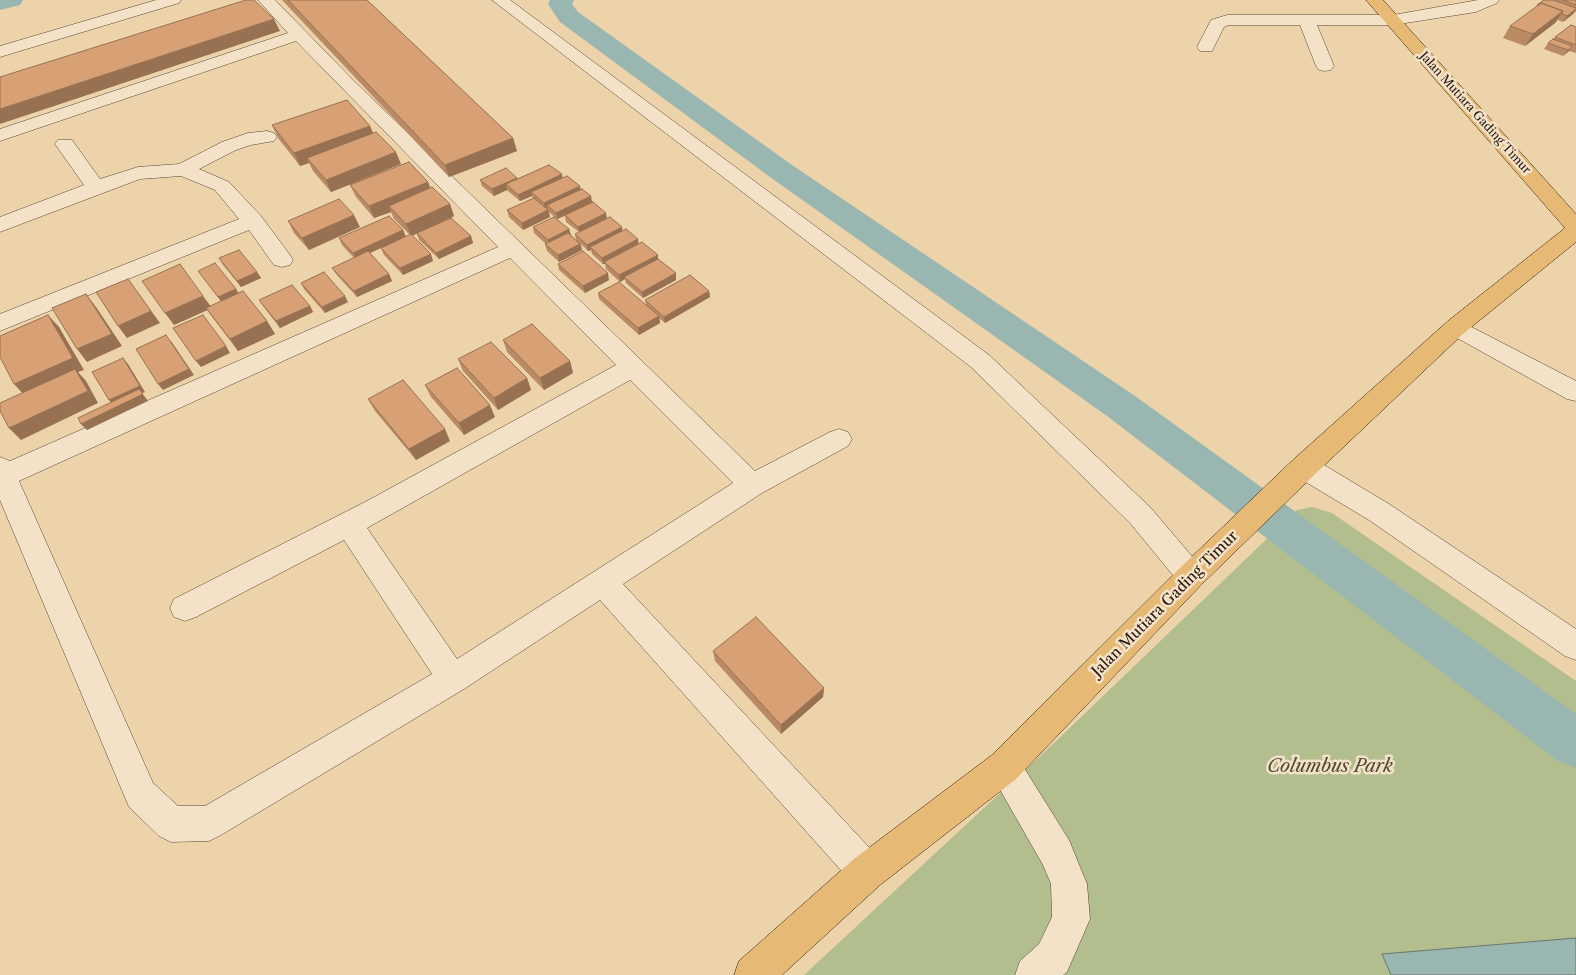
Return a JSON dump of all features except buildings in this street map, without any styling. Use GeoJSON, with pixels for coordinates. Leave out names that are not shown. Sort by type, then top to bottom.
{"type":"FeatureCollection","features":[{"type":"Feature","properties":{"kind":"main road","name":"Jalan Mutiara Gading Timur"},"geometry":{"type":"LineString","coordinates":[[1376,2],[1576,227]]}},
{"type":"Feature","properties":{"kind":"main road","name":"Jalan Mutiara Gading Timur"},"geometry":{"type":"LineString","coordinates":[[759,972],[867,872],[1004,767],[1191,576],[1283,486],[1456,326],[1576,231]]}},
{"type":"Feature","properties":{"kind":"street"},"geometry":{"type":"LineString","coordinates":[[0,52],[173,0]]}},
{"type":"Feature","properties":{"kind":"street"},"geometry":{"type":"LineString","coordinates":[[266,0],[301,34],[346,83],[634,366],[752,485]]}},
{"type":"Feature","properties":{"kind":"street"},"geometry":{"type":"LineString","coordinates":[[500,0],[980,361],[1140,515],[1191,576]]}},
{"type":"Feature","properties":{"kind":"street"},"geometry":{"type":"LineString","coordinates":[[1206,47],[1217,24],[1227,20],[1393,20],[1476,7],[1491,0]]}},
{"type":"Feature","properties":{"kind":"street"},"geometry":{"type":"LineString","coordinates":[[1306,19],[1325,66]]}},
{"type":"Feature","properties":{"kind":"street"},"geometry":{"type":"LineString","coordinates":[[0,135],[301,34]]}},
{"type":"Feature","properties":{"kind":"street"},"geometry":{"type":"LineString","coordinates":[[0,225],[96,187],[138,173],[183,170],[229,146],[248,139],[267,137]]}},
{"type":"Feature","properties":{"kind":"street"},"geometry":{"type":"LineString","coordinates":[[65,144],[96,187]]}},
{"type":"Feature","properties":{"kind":"street"},"geometry":{"type":"LineString","coordinates":[[183,170],[222,186],[253,221],[282,260]]}},
{"type":"Feature","properties":{"kind":"street"},"geometry":{"type":"LineString","coordinates":[[0,323],[253,221]]}},
{"type":"Feature","properties":{"kind":"street"},"geometry":{"type":"LineString","coordinates":[[514,248],[2,472],[141,795],[171,824],[209,823],[453,679],[752,485],[839,439]]}},
{"type":"Feature","properties":{"kind":"street"},"geometry":{"type":"LineString","coordinates":[[1456,326],[1576,392]]}},
{"type":"Feature","properties":{"kind":"street"},"geometry":{"type":"LineString","coordinates":[[185,608],[348,524],[634,366]]}},
{"type":"Feature","properties":{"kind":"street"},"geometry":{"type":"LineString","coordinates":[[1304,467],[1379,512],[1576,646]]}},
{"type":"Feature","properties":{"kind":"street"},"geometry":{"type":"LineString","coordinates":[[348,524],[453,679]]}},
{"type":"Feature","properties":{"kind":"street"},"geometry":{"type":"LineString","coordinates":[[602,582],[867,872]]}},
{"type":"Feature","properties":{"kind":"street"},"geometry":{"type":"LineString","coordinates":[[1004,767],[1056,853],[1069,884],[1071,919],[1053,958],[1034,975]]}},
{"type":"Feature","properties":{"kind":"green space","name":"Columbus Park"},"geometry":{"type":"Polygon","coordinates":[[[1312,507],[1332,513],[1576,681],[1576,975],[804,975],[1054,743],[1297,510],[1312,507]]]}},
{"type":"Feature","properties":{"kind":"water"},"geometry":{"type":"Polygon","coordinates":[[[1576,938],[1576,975],[1391,975],[1382,954],[1576,938]]]}},
{"type":"Feature","properties":{"kind":"waterway"},"geometry":{"type":"LineString","coordinates":[[0,3],[11,0]]}},
{"type":"Feature","properties":{"kind":"waterway"},"geometry":{"type":"LineString","coordinates":[[562,0],[560,4],[569,17],[781,171],[1121,406],[1576,744]]}}]}
